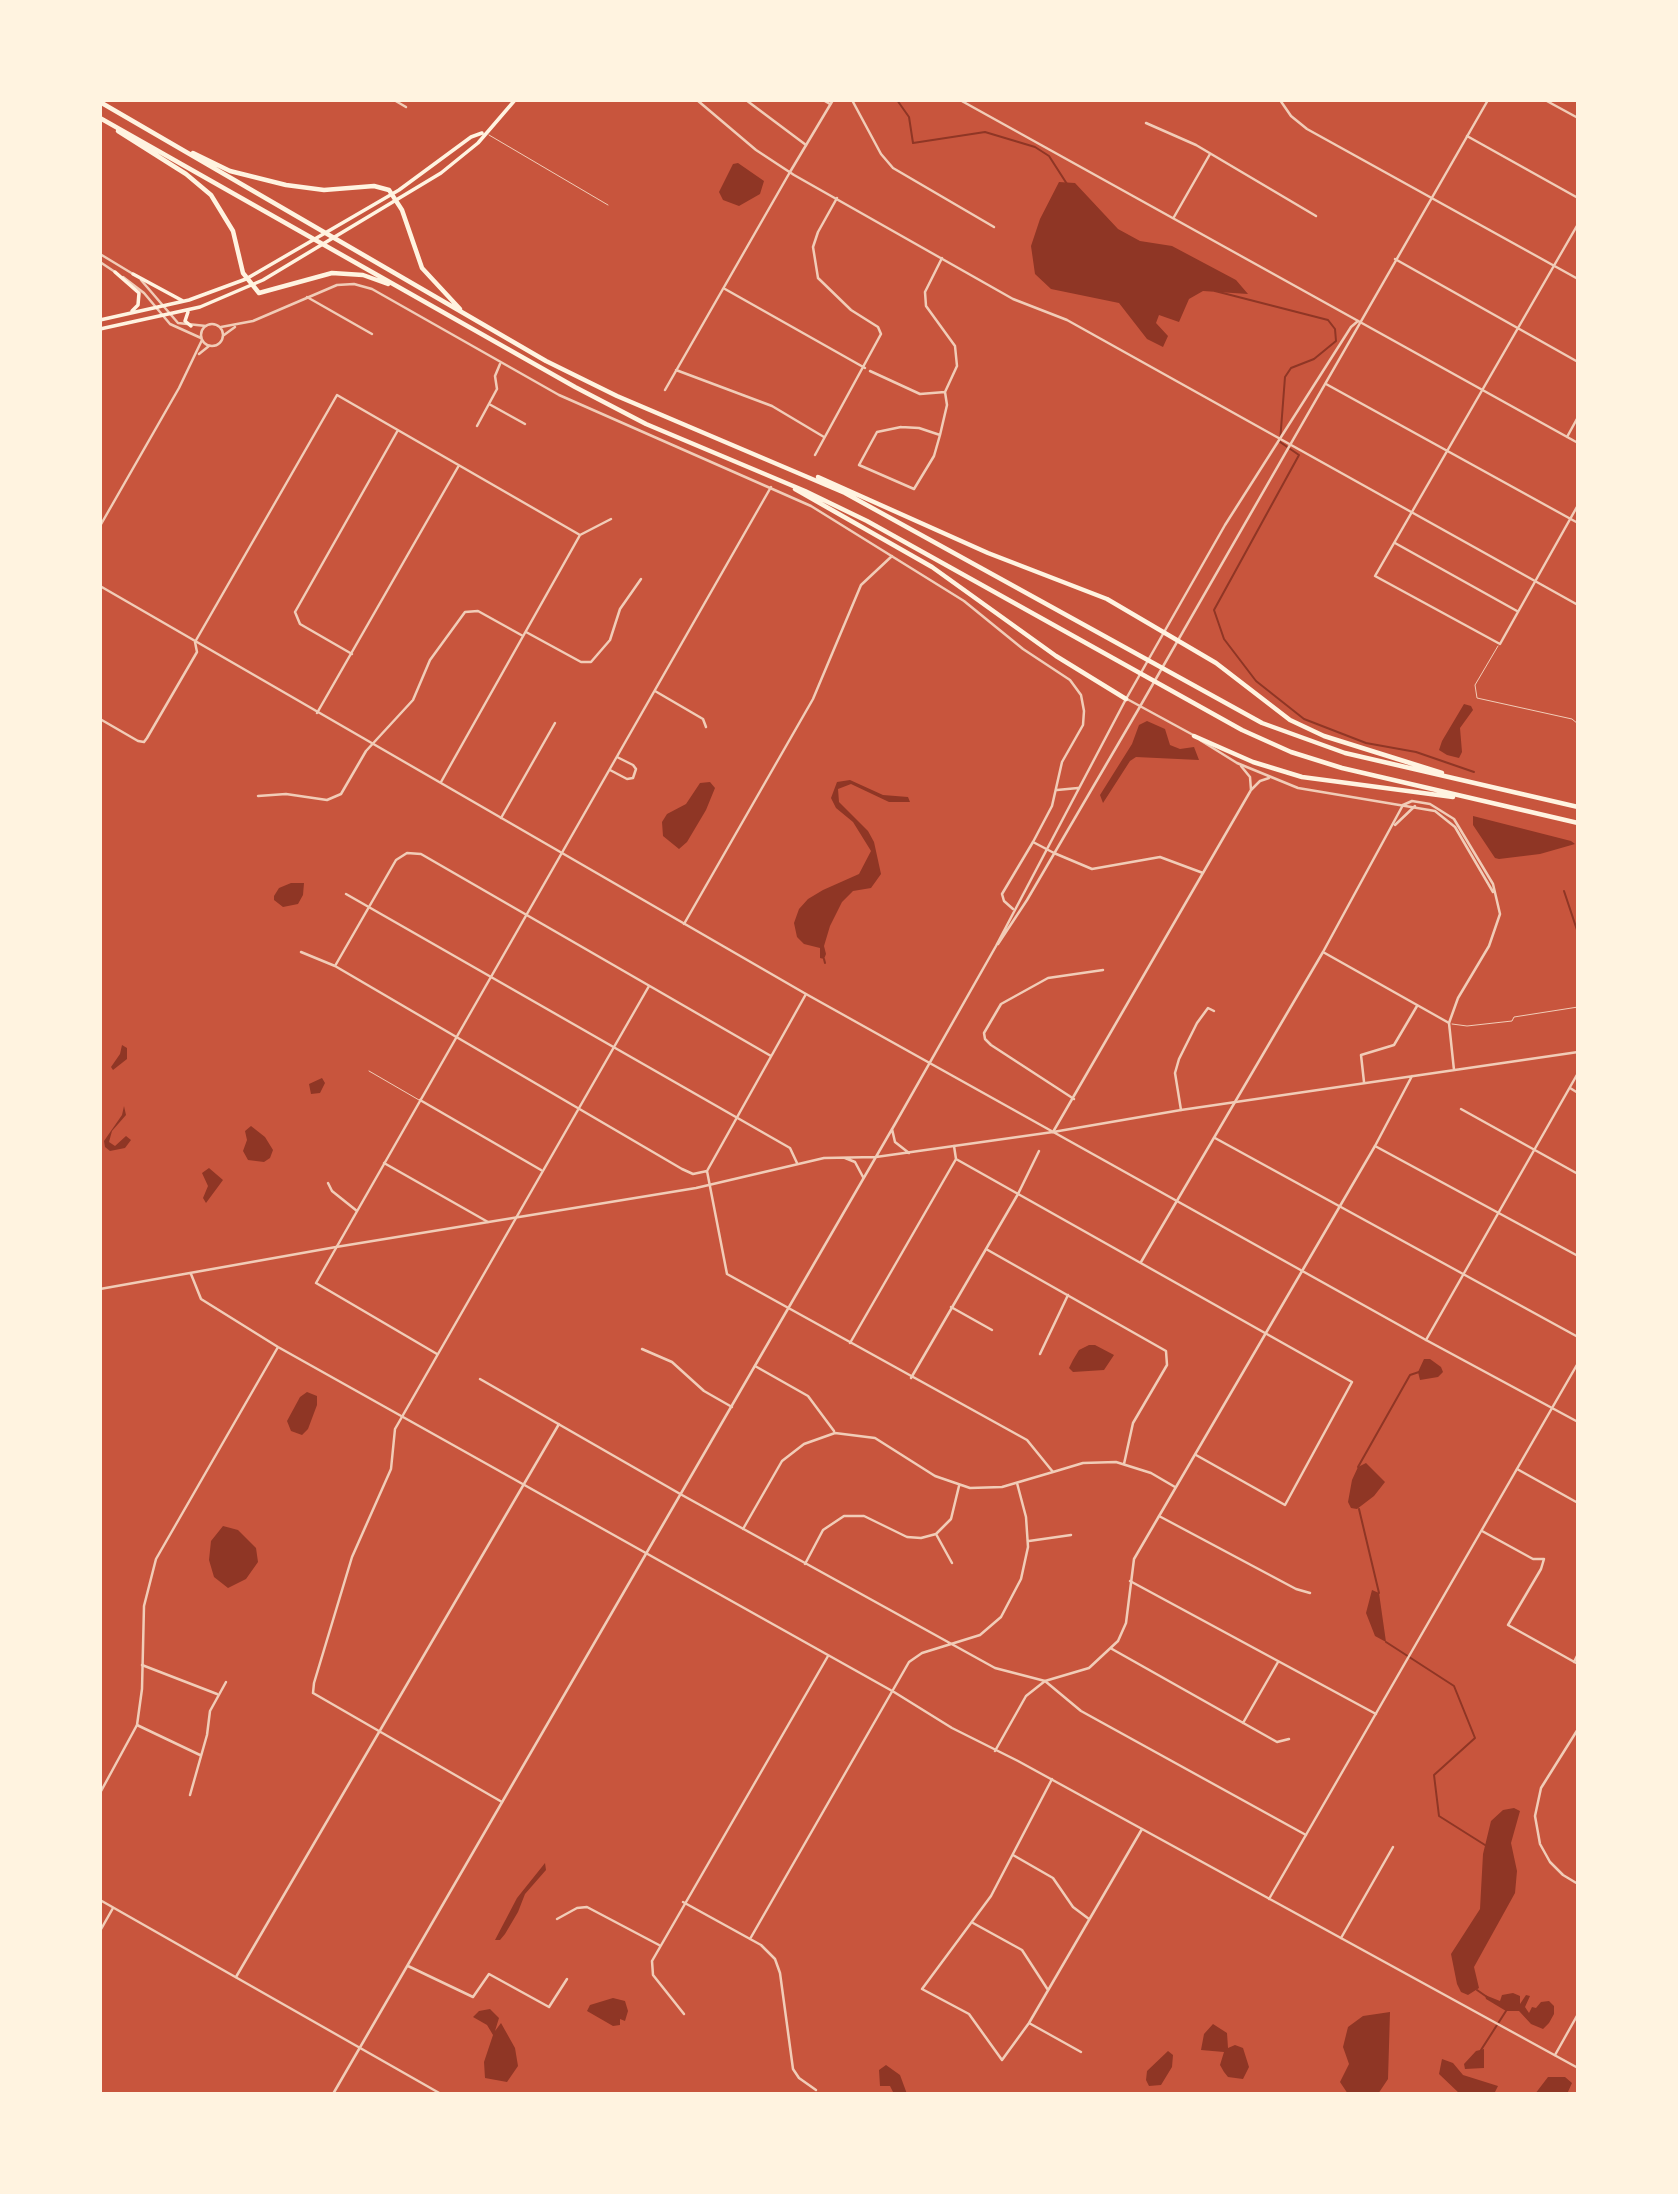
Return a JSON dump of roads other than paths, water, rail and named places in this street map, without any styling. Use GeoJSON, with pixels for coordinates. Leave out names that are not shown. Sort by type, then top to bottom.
{"type":"FeatureCollection","features":[{"type":"Feature","properties":{"kind":"highway"},"geometry":{"type":"LineString","coordinates":[[100,102],[466,316],[599,388],[788,467],[861,501],[1248,716],[1296,737],[1354,755],[1578,807]]}},
{"type":"Feature","properties":{"kind":"highway"},"geometry":{"type":"LineString","coordinates":[[100,118],[611,406],[867,521],[1242,730],[1301,755],[1342,768],[1578,823]]}},
{"type":"Feature","properties":{"kind":"highway"},"geometry":{"type":"LineString","coordinates":[[100,118],[186,174],[211,195],[233,231],[246,279],[263,294],[322,275],[351,273],[371,277],[411,294]]}},
{"type":"Feature","properties":{"kind":"highway"},"geometry":{"type":"LineString","coordinates":[[158,136],[230,171],[258,179],[324,190],[382,187],[397,201],[422,268],[466,316]]}},
{"type":"Feature","properties":{"kind":"highway"},"geometry":{"type":"LineString","coordinates":[[788,467],[839,485],[988,553],[1107,599],[1216,663],[1290,720],[1324,736],[1473,783]]}},
{"type":"Feature","properties":{"kind":"highway"},"geometry":{"type":"LineString","coordinates":[[779,480],[932,567],[1056,656],[1126,699]]}},
{"type":"Feature","properties":{"kind":"highway"},"geometry":{"type":"LineString","coordinates":[[1194,736],[1253,762],[1302,777],[1470,798]]}},
{"type":"Feature","properties":{"kind":"main road"},"geometry":{"type":"LineString","coordinates":[[100,329],[190,310],[251,286],[397,201],[458,160],[478,143],[484,132],[515,100]]}},
{"type":"Feature","properties":{"kind":"main road"},"geometry":{"type":"LineString","coordinates":[[100,320],[189,300],[246,279],[392,194],[436,166],[471,137],[484,132]]}},
{"type":"Feature","properties":{"kind":"main road"},"geometry":{"type":"LineString","coordinates":[[115,272],[139,293],[138,305],[129,313]]}},
{"type":"Feature","properties":{"kind":"main road"},"geometry":{"type":"LineString","coordinates":[[133,274],[175,298],[189,300]]}},
{"type":"Feature","properties":{"kind":"main road"},"geometry":{"type":"LineString","coordinates":[[190,310],[185,319],[191,326]]}},
{"type":"Feature","properties":{"kind":"street"},"geometry":{"type":"LineString","coordinates":[[394,100],[406,107]]}},
{"type":"Feature","properties":{"kind":"street"},"geometry":{"type":"LineString","coordinates":[[697,100],[756,150],[790,172],[1013,299],[1067,320],[1578,604]]}},
{"type":"Feature","properties":{"kind":"street"},"geometry":{"type":"LineString","coordinates":[[746,100],[806,145]]}},
{"type":"Feature","properties":{"kind":"street"},"geometry":{"type":"LineString","coordinates":[[665,390],[832,102],[823,100]]}},
{"type":"Feature","properties":{"kind":"street"},"geometry":{"type":"LineString","coordinates":[[852,100],[892,168],[994,227]]}},
{"type":"Feature","properties":{"kind":"street"},"geometry":{"type":"LineString","coordinates":[[960,100],[1578,443]]}},
{"type":"Feature","properties":{"kind":"street"},"geometry":{"type":"LineString","coordinates":[[1280,100],[1301,125],[1578,279]]}},
{"type":"Feature","properties":{"kind":"street"},"geometry":{"type":"LineString","coordinates":[[996,946],[1005,937],[1178,640],[1326,384],[1356,330],[1358,321],[1488,100]]}},
{"type":"Feature","properties":{"kind":"street"},"geometry":{"type":"LineString","coordinates":[[1545,100],[1578,118]]}},
{"type":"Feature","properties":{"kind":"street"},"geometry":{"type":"LineString","coordinates":[[1146,123],[1210,153],[1316,216]]}},
{"type":"Feature","properties":{"kind":"street"},"geometry":{"type":"LineString","coordinates":[[1467,136],[1578,198]]}},
{"type":"Feature","properties":{"kind":"street"},"geometry":{"type":"LineString","coordinates":[[1174,217],[1210,153]]}},
{"type":"Feature","properties":{"kind":"street"},"geometry":{"type":"LineString","coordinates":[[815,455],[865,368],[881,334],[878,327],[851,310],[818,278],[813,247],[837,198]]}},
{"type":"Feature","properties":{"kind":"street"},"geometry":{"type":"LineString","coordinates":[[1578,224],[1375,576],[1500,644],[1578,505]]}},
{"type":"Feature","properties":{"kind":"street"},"geometry":{"type":"LineString","coordinates":[[100,254],[150,288],[178,323],[191,326],[236,326]]}},
{"type":"Feature","properties":{"kind":"street"},"geometry":{"type":"LineString","coordinates":[[940,435],[910,428],[877,432],[859,465],[914,489],[934,456],[940,435],[947,405],[945,391],[957,366],[955,346],[926,306],[925,292],[942,258]]}},
{"type":"Feature","properties":{"kind":"street"},"geometry":{"type":"LineString","coordinates":[[1395,259],[1578,362]]}},
{"type":"Feature","properties":{"kind":"street"},"geometry":{"type":"LineString","coordinates":[[100,262],[139,289],[173,326],[192,331],[209,346]]}},
{"type":"Feature","properties":{"kind":"street"},"geometry":{"type":"LineString","coordinates":[[196,356],[209,346],[219,344],[224,335],[236,326],[337,285],[363,285],[401,304],[500,364],[593,412],[811,506],[973,607],[1023,649],[1070,680],[1078,689],[1084,703],[1083,725],[1062,762],[1049,814],[1002,894],[1004,901],[1013,909]]}},
{"type":"Feature","properties":{"kind":"street"},"geometry":{"type":"LineString","coordinates":[[724,288],[865,368]]}},
{"type":"Feature","properties":{"kind":"street"},"geometry":{"type":"LineString","coordinates":[[307,297],[372,334]]}},
{"type":"Feature","properties":{"kind":"street"},"geometry":{"type":"LineString","coordinates":[[333,2094],[892,1129],[996,946],[1077,788],[1225,525],[1351,327],[1358,321]]}},
{"type":"Feature","properties":{"kind":"street"},"geometry":{"type":"LineString","coordinates":[[100,526],[196,356],[206,326]]}},
{"type":"Feature","properties":{"kind":"street"},"geometry":{"type":"LineString","coordinates":[[221,327],[224,335]]}},
{"type":"Feature","properties":{"kind":"street"},"geometry":{"type":"LineString","coordinates":[[477,426],[497,389],[496,373],[500,364]]}},
{"type":"Feature","properties":{"kind":"street"},"geometry":{"type":"LineString","coordinates":[[676,370],[772,405],[825,437]]}},
{"type":"Feature","properties":{"kind":"street"},"geometry":{"type":"LineString","coordinates":[[870,370],[920,394],[945,391]]}},
{"type":"Feature","properties":{"kind":"street"},"geometry":{"type":"LineString","coordinates":[[1326,384],[1578,523]]}},
{"type":"Feature","properties":{"kind":"street"},"geometry":{"type":"LineString","coordinates":[[100,719],[144,742],[197,652],[195,642],[337,395],[580,535]]}},
{"type":"Feature","properties":{"kind":"street"},"geometry":{"type":"LineString","coordinates":[[489,404],[525,424]]}},
{"type":"Feature","properties":{"kind":"street"},"geometry":{"type":"LineString","coordinates":[[1567,437],[1578,417]]}},
{"type":"Feature","properties":{"kind":"street"},"geometry":{"type":"LineString","coordinates":[[352,654],[300,624],[295,612],[398,430]]}},
{"type":"Feature","properties":{"kind":"street"},"geometry":{"type":"LineString","coordinates":[[317,713],[459,466]]}},
{"type":"Feature","properties":{"kind":"street"},"geometry":{"type":"LineString","coordinates":[[437,1354],[316,1283],[771,487]]}},
{"type":"Feature","properties":{"kind":"street"},"geometry":{"type":"LineString","coordinates":[[440,783],[580,535],[611,519]]}},
{"type":"Feature","properties":{"kind":"street"},"geometry":{"type":"LineString","coordinates":[[1395,542],[1518,612]]}},
{"type":"Feature","properties":{"kind":"street"},"geometry":{"type":"LineString","coordinates":[[684,924],[813,699],[861,585],[892,556]]}},
{"type":"Feature","properties":{"kind":"street"},"geometry":{"type":"LineString","coordinates":[[526,632],[587,663],[594,660],[610,640],[620,610],[641,579]]}},
{"type":"Feature","properties":{"kind":"street"},"geometry":{"type":"LineString","coordinates":[[100,586],[806,994],[1301,1271],[1578,1422]]}},
{"type":"Feature","properties":{"kind":"street"},"geometry":{"type":"LineString","coordinates":[[258,796],[286,794],[327,800],[337,798],[372,744],[407,709],[430,660],[455,630],[463,614],[470,610],[478,611],[523,636]]}},
{"type":"Feature","properties":{"kind":"street"},"geometry":{"type":"LineString","coordinates":[[655,691],[703,719],[706,727]]}},
{"type":"Feature","properties":{"kind":"street"},"geometry":{"type":"LineString","coordinates":[[1126,699],[1237,763],[1269,778],[1330,794],[1415,806],[1435,811],[1451,822],[1493,892],[1500,914],[1495,932],[1458,998],[1449,1023],[1454,1070]]}},
{"type":"Feature","properties":{"kind":"street"},"geometry":{"type":"LineString","coordinates":[[501,818],[555,723]]}},
{"type":"Feature","properties":{"kind":"street"},"geometry":{"type":"LineString","coordinates":[[610,770],[627,779],[634,778],[635,768],[617,757]]}},
{"type":"Feature","properties":{"kind":"street"},"geometry":{"type":"LineString","coordinates":[[1237,763],[1250,777],[1251,790]]}},
{"type":"Feature","properties":{"kind":"street"},"geometry":{"type":"LineString","coordinates":[[1053,1132],[1251,790],[1260,781],[1269,778]]}},
{"type":"Feature","properties":{"kind":"street"},"geometry":{"type":"LineString","coordinates":[[1056,790],[1077,788]]}},
{"type":"Feature","properties":{"kind":"street"},"geometry":{"type":"LineString","coordinates":[[1141,1262],[1323,952],[1403,804],[1412,801],[1430,804],[1454,819],[1493,884],[1493,892]]}},
{"type":"Feature","properties":{"kind":"street"},"geometry":{"type":"LineString","coordinates":[[1391,830],[1415,806]]}},
{"type":"Feature","properties":{"kind":"street"},"geometry":{"type":"LineString","coordinates":[[1033,842],[1092,869],[1113,867],[1150,856],[1171,859],[1203,873]]}},
{"type":"Feature","properties":{"kind":"street"},"geometry":{"type":"LineString","coordinates":[[335,967],[396,860],[407,853],[421,854],[771,1056]]}},
{"type":"Feature","properties":{"kind":"street"},"geometry":{"type":"LineString","coordinates":[[346,894],[790,1148],[797,1164]]}},
{"type":"Feature","properties":{"kind":"street"},"geometry":{"type":"LineString","coordinates":[[302,952],[335,967],[682,1169],[693,1174],[707,1171]]}},
{"type":"Feature","properties":{"kind":"street"},"geometry":{"type":"LineString","coordinates":[[1323,952],[1449,1023]]}},
{"type":"Feature","properties":{"kind":"street"},"geometry":{"type":"LineString","coordinates":[[1074,1099],[991,1045],[985,1039],[984,1033],[1000,1004],[1048,978],[1103,970]]}},
{"type":"Feature","properties":{"kind":"street"},"geometry":{"type":"LineString","coordinates":[[502,1802],[313,1693],[352,1557],[391,1469],[392,1438],[401,1416],[649,986]]}},
{"type":"Feature","properties":{"kind":"street"},"geometry":{"type":"LineString","coordinates":[[806,994],[707,1171],[727,1274],[1027,1440],[1053,1472]]}},
{"type":"Feature","properties":{"kind":"street"},"geometry":{"type":"LineString","coordinates":[[1364,1082],[1361,1055],[1394,1045],[1417,1005]]}},
{"type":"Feature","properties":{"kind":"street"},"geometry":{"type":"LineString","coordinates":[[1181,1110],[1175,1073],[1179,1059],[1197,1023],[1208,1008],[1214,1011]]}},
{"type":"Feature","properties":{"kind":"street"},"geometry":{"type":"LineString","coordinates":[[100,1289],[710,1185],[797,1164],[842,1157],[909,1153],[1364,1082],[1578,1052]]}},
{"type":"Feature","properties":{"kind":"street"},"geometry":{"type":"LineString","coordinates":[[1426,1340],[1578,1073]]}},
{"type":"Feature","properties":{"kind":"street"},"geometry":{"type":"LineString","coordinates":[[995,1751],[1021,1703],[1045,1681],[1089,1668],[1112,1649],[1126,1622],[1134,1559],[1375,1146],[1412,1076]]}},
{"type":"Feature","properties":{"kind":"street"},"geometry":{"type":"LineString","coordinates":[[1570,1088],[1578,1093]]}},
{"type":"Feature","properties":{"kind":"street"},"geometry":{"type":"LineString","coordinates":[[420,1100],[543,1170]]}},
{"type":"Feature","properties":{"kind":"street"},"geometry":{"type":"LineString","coordinates":[[1461,1109],[1578,1174]]}},
{"type":"Feature","properties":{"kind":"street"},"geometry":{"type":"LineString","coordinates":[[892,1129],[895,1142],[909,1153]]}},
{"type":"Feature","properties":{"kind":"street"},"geometry":{"type":"LineString","coordinates":[[1215,1138],[1578,1337]]}},
{"type":"Feature","properties":{"kind":"street"},"geometry":{"type":"LineString","coordinates":[[850,1343],[956,1159],[954,1146]]}},
{"type":"Feature","properties":{"kind":"street"},"geometry":{"type":"LineString","coordinates":[[1375,1146],[1578,1256]]}},
{"type":"Feature","properties":{"kind":"street"},"geometry":{"type":"LineString","coordinates":[[911,1378],[1018,1194],[1039,1151]]}},
{"type":"Feature","properties":{"kind":"street"},"geometry":{"type":"LineString","coordinates":[[842,1157],[855,1162],[862,1180]]}},
{"type":"Feature","properties":{"kind":"street"},"geometry":{"type":"LineString","coordinates":[[956,1159],[1266,1331],[1352,1382],[1285,1505],[1195,1454]]}},
{"type":"Feature","properties":{"kind":"street"},"geometry":{"type":"LineString","coordinates":[[384,1163],[488,1222]]}},
{"type":"Feature","properties":{"kind":"street"},"geometry":{"type":"LineString","coordinates":[[328,1183],[332,1191],[357,1211]]}},
{"type":"Feature","properties":{"kind":"street"},"geometry":{"type":"LineString","coordinates":[[986,1250],[1160,1346],[1168,1355],[1167,1365],[1133,1423],[1124,1464]]}},
{"type":"Feature","properties":{"kind":"street"},"geometry":{"type":"LineString","coordinates":[[191,1274],[201,1299],[278,1347],[995,1751],[1052,1779],[1578,2068]]}},
{"type":"Feature","properties":{"kind":"street"},"geometry":{"type":"LineString","coordinates":[[1040,1354],[1068,1295]]}},
{"type":"Feature","properties":{"kind":"street"},"geometry":{"type":"LineString","coordinates":[[951,1307],[992,1330]]}},
{"type":"Feature","properties":{"kind":"street"},"geometry":{"type":"LineString","coordinates":[[100,1793],[137,1725],[145,1594],[156,1559],[278,1347]]}},
{"type":"Feature","properties":{"kind":"street"},"geometry":{"type":"LineString","coordinates":[[642,1349],[672,1362],[704,1391],[732,1407]]}},
{"type":"Feature","properties":{"kind":"street"},"geometry":{"type":"LineString","coordinates":[[1269,1899],[1578,1363]]}},
{"type":"Feature","properties":{"kind":"street"},"geometry":{"type":"LineString","coordinates":[[755,1366],[808,1396],[835,1433]]}},
{"type":"Feature","properties":{"kind":"street"},"geometry":{"type":"LineString","coordinates":[[480,1379],[682,1495],[995,1668],[1045,1681],[1090,1716],[1306,1835]]}},
{"type":"Feature","properties":{"kind":"street"},"geometry":{"type":"LineString","coordinates":[[235,1978],[559,1424]]}},
{"type":"Feature","properties":{"kind":"street"},"geometry":{"type":"LineString","coordinates":[[743,1529],[782,1461],[804,1444],[835,1433],[875,1438],[935,1476],[959,1486],[992,1489],[1094,1462],[1124,1464],[1151,1473],[1175,1487]]}},
{"type":"Feature","properties":{"kind":"street"},"geometry":{"type":"LineString","coordinates":[[1517,1469],[1578,1503]]}},
{"type":"Feature","properties":{"kind":"street"},"geometry":{"type":"LineString","coordinates":[[750,1939],[913,1658],[950,1643],[980,1635],[996,1623],[1021,1579],[1029,1541],[1017,1483]]}},
{"type":"Feature","properties":{"kind":"street"},"geometry":{"type":"LineString","coordinates":[[805,1564],[823,1530],[844,1516],[864,1516],[907,1537],[921,1538],[936,1534],[951,1519],[959,1486]]}},
{"type":"Feature","properties":{"kind":"street"},"geometry":{"type":"LineString","coordinates":[[1159,1516],[1296,1589],[1310,1593]]}},
{"type":"Feature","properties":{"kind":"street"},"geometry":{"type":"LineString","coordinates":[[1482,1531],[1534,1559],[1544,1559],[1541,1569],[1508,1625],[1578,1664]]}},
{"type":"Feature","properties":{"kind":"street"},"geometry":{"type":"LineString","coordinates":[[936,1534],[952,1563]]}},
{"type":"Feature","properties":{"kind":"street"},"geometry":{"type":"LineString","coordinates":[[1029,1541],[1071,1535]]}},
{"type":"Feature","properties":{"kind":"street"},"geometry":{"type":"LineString","coordinates":[[1130,1581],[1376,1714]]}},
{"type":"Feature","properties":{"kind":"street"},"geometry":{"type":"LineString","coordinates":[[1112,1649],[1278,1742],[1289,1739]]}},
{"type":"Feature","properties":{"kind":"street"},"geometry":{"type":"LineString","coordinates":[[1574,1662],[1578,1654]]}},
{"type":"Feature","properties":{"kind":"street"},"geometry":{"type":"LineString","coordinates":[[684,2014],[652,1971],[652,1961],[683,1902],[828,1656]]}},
{"type":"Feature","properties":{"kind":"street"},"geometry":{"type":"LineString","coordinates":[[1243,1723],[1278,1662]]}},
{"type":"Feature","properties":{"kind":"street"},"geometry":{"type":"LineString","coordinates":[[142,1665],[218,1694]]}},
{"type":"Feature","properties":{"kind":"street"},"geometry":{"type":"LineString","coordinates":[[190,1796],[210,1711],[226,1682]]}},
{"type":"Feature","properties":{"kind":"street"},"geometry":{"type":"LineString","coordinates":[[137,1725],[200,1756]]}},
{"type":"Feature","properties":{"kind":"street"},"geometry":{"type":"LineString","coordinates":[[1578,1729],[1541,1788],[1535,1816],[1540,1844],[1550,1862],[1563,1875],[1578,1884]]}},
{"type":"Feature","properties":{"kind":"street"},"geometry":{"type":"LineString","coordinates":[[1052,1779],[1013,1855],[973,1923],[922,1989],[973,2017],[1002,2060],[1029,2023],[1142,1829]]}},
{"type":"Feature","properties":{"kind":"street"},"geometry":{"type":"LineString","coordinates":[[1341,1938],[1393,1847]]}},
{"type":"Feature","properties":{"kind":"street"},"geometry":{"type":"LineString","coordinates":[[1013,1855],[1053,1878],[1073,1907],[1090,1919]]}},
{"type":"Feature","properties":{"kind":"street"},"geometry":{"type":"LineString","coordinates":[[100,1900],[441,2094]]}},
{"type":"Feature","properties":{"kind":"street"},"geometry":{"type":"LineString","coordinates":[[683,1902],[768,1950],[778,1965],[793,2069],[799,2078],[816,2090]]}},
{"type":"Feature","properties":{"kind":"street"},"geometry":{"type":"LineString","coordinates":[[557,1919],[577,1908],[587,1907],[659,1945]]}},
{"type":"Feature","properties":{"kind":"street"},"geometry":{"type":"LineString","coordinates":[[100,1931],[113,1908]]}},
{"type":"Feature","properties":{"kind":"street"},"geometry":{"type":"LineString","coordinates":[[973,1923],[1023,1950],[1048,1990]]}},
{"type":"Feature","properties":{"kind":"street"},"geometry":{"type":"LineString","coordinates":[[408,1966],[473,1997],[489,1974],[549,2007],[567,1979]]}},
{"type":"Feature","properties":{"kind":"street"},"geometry":{"type":"LineString","coordinates":[[1555,2055],[1578,2014]]}},
{"type":"Feature","properties":{"kind":"street"},"geometry":{"type":"LineString","coordinates":[[1029,2023],[1081,2052]]}},
{"type":"Feature","properties":{"kind":"lane"},"geometry":{"type":"LineString","coordinates":[[484,132],[608,205]]}},
{"type":"Feature","properties":{"kind":"lane"},"geometry":{"type":"LineString","coordinates":[[1500,644],[1475,685],[1477,698],[1572,719],[1578,724]]}},
{"type":"Feature","properties":{"kind":"lane"},"geometry":{"type":"LineString","coordinates":[[1449,1023],[1467,1026],[1512,1021],[1514,1017],[1578,1007]]}},
{"type":"Feature","properties":{"kind":"lane"},"geometry":{"type":"LineString","coordinates":[[369,1071],[420,1100]]}},
{"type":"Feature","properties":{"kind":"waterway"},"geometry":{"type":"LineString","coordinates":[[897,100],[909,117],[913,143],[985,132],[1035,147],[1049,156],[1067,184]]}},
{"type":"Feature","properties":{"kind":"waterway"},"geometry":{"type":"LineString","coordinates":[[1215,291],[1328,320],[1335,329],[1336,341],[1314,359],[1291,368],[1285,377],[1280,442],[1299,455],[1214,610],[1224,639],[1256,681],[1304,719],[1366,743],[1416,752],[1474,772]]}},
{"type":"Feature","properties":{"kind":"waterway"},"geometry":{"type":"LineString","coordinates":[[1564,891],[1578,933]]}},
{"type":"Feature","properties":{"kind":"waterway"},"geometry":{"type":"LineString","coordinates":[[824,959],[825,963]]}},
{"type":"Feature","properties":{"kind":"waterway"},"geometry":{"type":"LineString","coordinates":[[1358,1467],[1410,1375],[1419,1372]]}},
{"type":"Feature","properties":{"kind":"waterway"},"geometry":{"type":"LineString","coordinates":[[1359,1509],[1379,1593]]}},
{"type":"Feature","properties":{"kind":"waterway"},"geometry":{"type":"LineString","coordinates":[[1386,1642],[1454,1686],[1475,1738],[1434,1775],[1439,1816],[1485,1845]]}},
{"type":"Feature","properties":{"kind":"waterway"},"geometry":{"type":"LineString","coordinates":[[1477,1990],[1487,1997]]}},
{"type":"Feature","properties":{"kind":"waterway"},"geometry":{"type":"LineString","coordinates":[[1481,2050],[1506,2011]]}}]}
